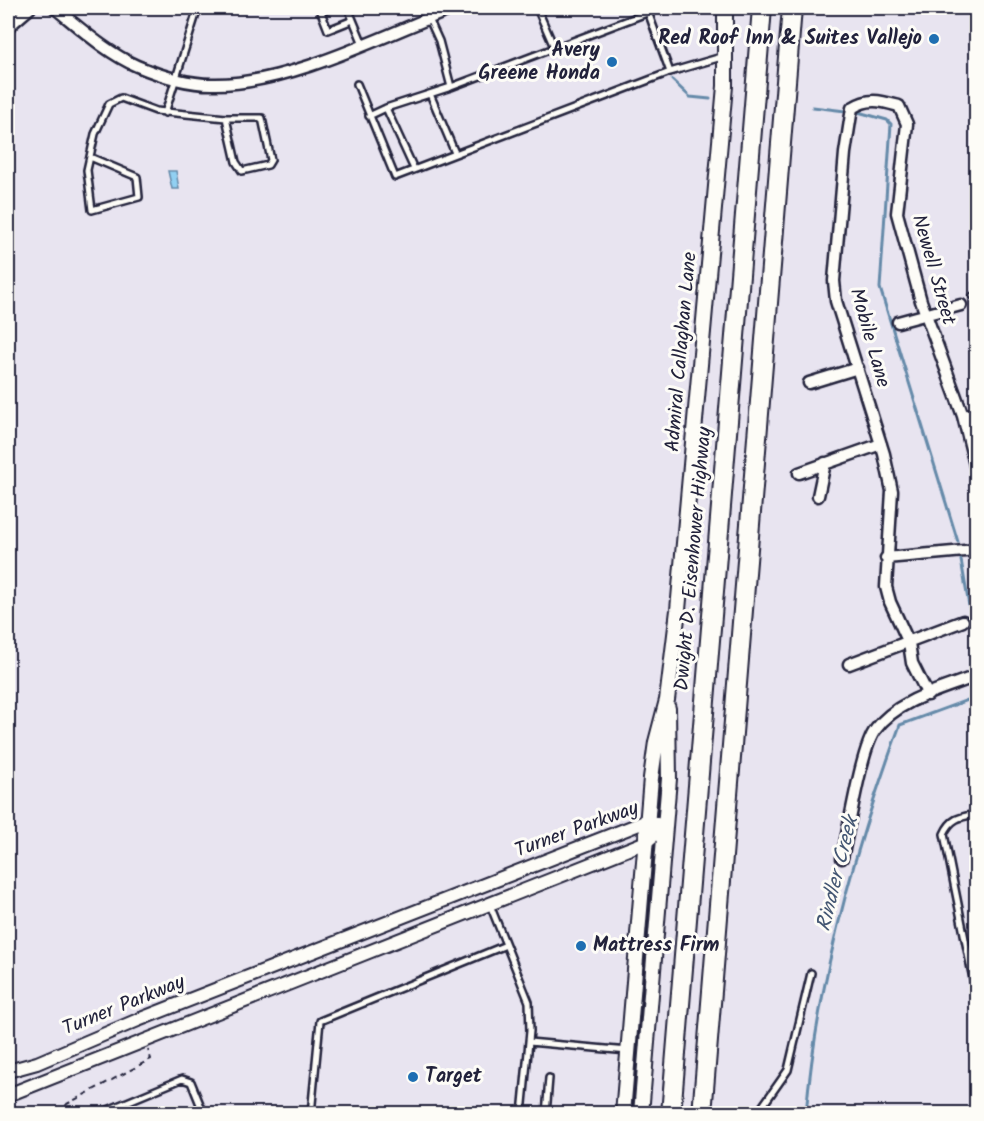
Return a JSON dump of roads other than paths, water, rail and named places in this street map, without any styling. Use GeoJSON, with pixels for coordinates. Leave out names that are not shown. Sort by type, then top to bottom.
{"type":"FeatureCollection","features":[{"type":"Feature","properties":{"kind":"highway","name":"Dwight D. Eisenhower Highway"},"geometry":{"type":"LineString","coordinates":[[671,1113],[762,8]]}},
{"type":"Feature","properties":{"kind":"highway"},"geometry":{"type":"LineString","coordinates":[[702,1113],[792,8]]}},
{"type":"Feature","properties":{"kind":"main road","name":"Admiral Callaghan Lane"},"geometry":{"type":"LineString","coordinates":[[623,1113],[652,760],[667,700],[709,275],[725,56],[725,8]]}},
{"type":"Feature","properties":{"kind":"main road","name":"Admiral Callaghan Lane"},"geometry":{"type":"LineString","coordinates":[[641,1113],[665,826],[670,742],[667,700]]}},
{"type":"Feature","properties":{"kind":"street"},"geometry":{"type":"LineString","coordinates":[[8,27],[30,8]]}},
{"type":"Feature","properties":{"kind":"street"},"geometry":{"type":"LineString","coordinates":[[55,8],[85,32],[135,65],[174,79],[215,85],[260,80],[299,69],[363,44],[426,13],[454,8]]}},
{"type":"Feature","properties":{"kind":"street","name":"Mobile Lane"},"geometry":{"type":"LineString","coordinates":[[900,182],[907,124],[903,115],[898,106],[876,99],[862,101],[852,108],[845,153],[834,281],[836,301],[881,444],[892,491],[886,558],[886,587],[890,602],[909,643],[912,663],[928,695]]}},
{"type":"Feature","properties":{"kind":"street","name":"Newell Street"},"geometry":{"type":"LineString","coordinates":[[900,182],[897,213],[925,313],[963,416],[976,469]]}},
{"type":"Feature","properties":{"kind":"street"},"geometry":{"type":"LineString","coordinates":[[898,322],[961,305]]}},
{"type":"Feature","properties":{"kind":"street"},"geometry":{"type":"LineString","coordinates":[[809,383],[858,368]]}},
{"type":"Feature","properties":{"kind":"street"},"geometry":{"type":"LineString","coordinates":[[963,416],[976,413]]}},
{"type":"Feature","properties":{"kind":"street"},"geometry":{"type":"LineString","coordinates":[[798,472],[881,444]]}},
{"type":"Feature","properties":{"kind":"street"},"geometry":{"type":"LineString","coordinates":[[818,496],[825,464]]}},
{"type":"Feature","properties":{"kind":"street"},"geometry":{"type":"LineString","coordinates":[[886,558],[976,550]]}},
{"type":"Feature","properties":{"kind":"street"},"geometry":{"type":"LineString","coordinates":[[849,664],[963,621]]}},
{"type":"Feature","properties":{"kind":"street"},"geometry":{"type":"LineString","coordinates":[[842,858],[871,736],[891,714],[928,695],[976,676]]}},
{"type":"Feature","properties":{"kind":"street","name":"Turner Parkway"},"geometry":{"type":"LineString","coordinates":[[8,1071],[36,1063],[647,821],[665,826]]}},
{"type":"Feature","properties":{"kind":"street","name":"Turner Parkway"},"geometry":{"type":"LineString","coordinates":[[8,1095],[646,842],[665,826]]}},
{"type":"Feature","properties":{"kind":"lane"},"geometry":{"type":"LineString","coordinates":[[165,112],[198,8]]}},
{"type":"Feature","properties":{"kind":"lane"},"geometry":{"type":"LineString","coordinates":[[331,8],[321,12],[328,30],[353,20]]}},
{"type":"Feature","properties":{"kind":"lane"},"geometry":{"type":"LineString","coordinates":[[348,8],[363,44]]}},
{"type":"Feature","properties":{"kind":"lane"},"geometry":{"type":"LineString","coordinates":[[537,8],[554,47]]}},
{"type":"Feature","properties":{"kind":"lane"},"geometry":{"type":"LineString","coordinates":[[369,116],[660,8]]}},
{"type":"Feature","properties":{"kind":"lane"},"geometry":{"type":"LineString","coordinates":[[648,12],[670,72]]}},
{"type":"Feature","properties":{"kind":"lane"},"geometry":{"type":"LineString","coordinates":[[426,13],[440,41],[451,87]]}},
{"type":"Feature","properties":{"kind":"lane"},"geometry":{"type":"LineString","coordinates":[[357,84],[395,177],[670,72],[725,56]]}},
{"type":"Feature","properties":{"kind":"lane"},"geometry":{"type":"LineString","coordinates":[[430,94],[455,153]]}},
{"type":"Feature","properties":{"kind":"lane"},"geometry":{"type":"LineString","coordinates":[[90,157],[136,177],[139,197],[92,210],[87,170],[95,134],[109,104],[121,98],[165,112],[226,118],[262,118],[271,160],[268,165],[242,171],[236,162],[226,118]]}},
{"type":"Feature","properties":{"kind":"lane"},"geometry":{"type":"LineString","coordinates":[[386,108],[414,169]]}},
{"type":"Feature","properties":{"kind":"lane"},"geometry":{"type":"LineString","coordinates":[[976,814],[959,817],[949,822],[944,834],[976,994]]}},
{"type":"Feature","properties":{"kind":"lane"},"geometry":{"type":"LineString","coordinates":[[489,904],[529,1002],[529,1042],[522,1113]]}},
{"type":"Feature","properties":{"kind":"lane"},"geometry":{"type":"LineString","coordinates":[[311,1113],[320,1021],[506,945]]}},
{"type":"Feature","properties":{"kind":"lane"},"geometry":{"type":"LineString","coordinates":[[758,1113],[788,1070],[811,973]]}},
{"type":"Feature","properties":{"kind":"lane"},"geometry":{"type":"LineString","coordinates":[[529,1042],[628,1051]]}},
{"type":"Feature","properties":{"kind":"lane"},"geometry":{"type":"LineString","coordinates":[[546,1113],[549,1078]]}},
{"type":"Feature","properties":{"kind":"lane"},"geometry":{"type":"LineString","coordinates":[[98,1113],[182,1079],[191,1082],[204,1113]]}},
{"type":"Feature","properties":{"kind":"water"},"geometry":{"type":"Polygon","coordinates":[[[168,171],[176,171],[179,189],[172,189],[168,171]]]}},
{"type":"Feature","properties":{"kind":"waterway"},"geometry":{"type":"LineString","coordinates":[[672,80],[690,97],[710,99]]}},
{"type":"Feature","properties":{"kind":"waterway"},"geometry":{"type":"LineString","coordinates":[[813,107],[845,111]]}},
{"type":"Feature","properties":{"kind":"waterway"},"geometry":{"type":"LineString","coordinates":[[858,112],[887,120],[891,124],[880,288],[958,542]]}},
{"type":"Feature","properties":{"kind":"waterway"},"geometry":{"type":"LineString","coordinates":[[961,560],[976,646]]}},
{"type":"Feature","properties":{"kind":"waterway","name":"Rindler Creek"},"geometry":{"type":"LineString","coordinates":[[806,1114],[819,1016],[840,916],[883,771],[900,725],[976,697]]}},
{"type":"Feature","properties":{"kind":"place","name":"Red Roof Inn & Suites Vallejo"},"geometry":{"type":"Point","coordinates":[934,39]}},
{"type":"Feature","properties":{"kind":"place","name":"Avery Greene Honda"},"geometry":{"type":"Point","coordinates":[612,62]}},
{"type":"Feature","properties":{"kind":"place","name":"Mattress Firm"},"geometry":{"type":"Point","coordinates":[581,946]}},
{"type":"Feature","properties":{"kind":"place","name":"Target"},"geometry":{"type":"Point","coordinates":[413,1077]}}]}
